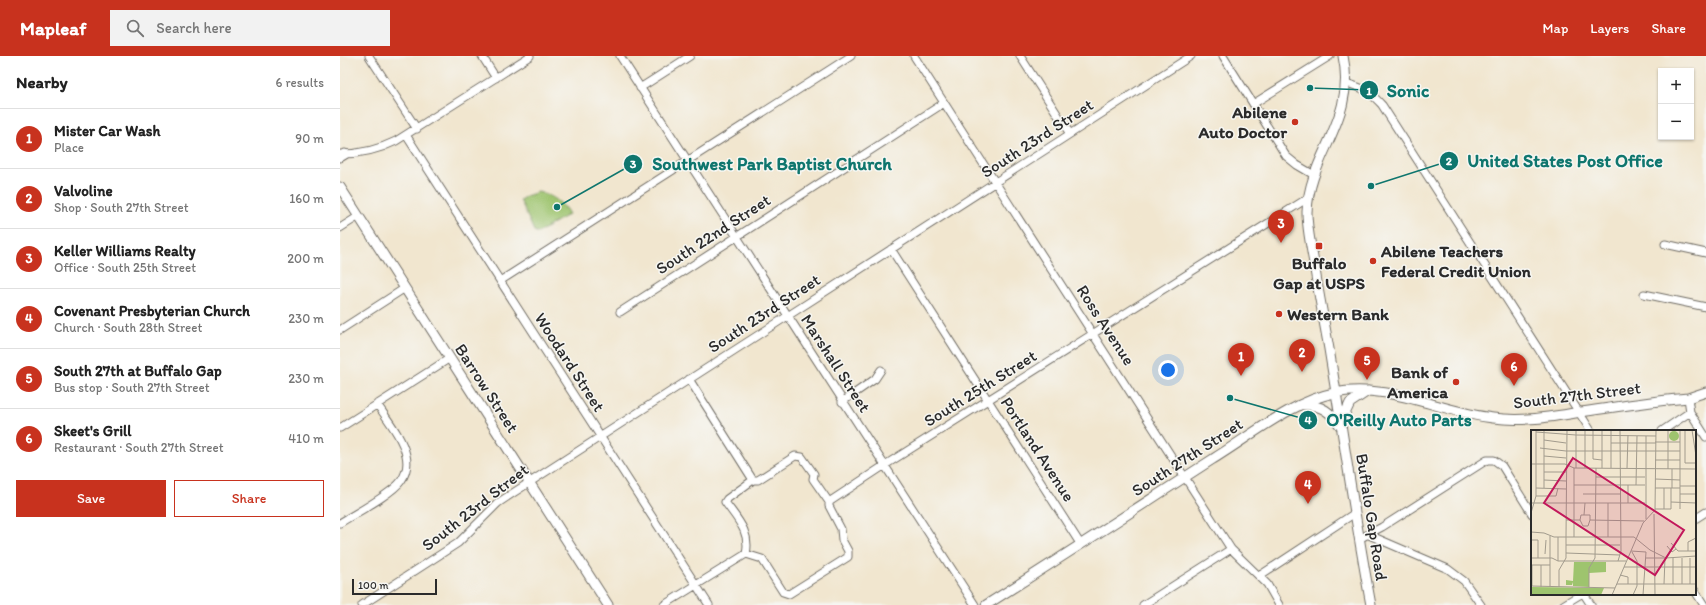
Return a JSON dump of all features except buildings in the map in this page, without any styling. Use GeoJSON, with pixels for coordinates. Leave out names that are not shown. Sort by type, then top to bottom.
{"type":"FeatureCollection","features":[{"type":"Feature","properties":{"kind":"main road","name":"Buffalo Gap Road"},"geometry":{"type":"LineString","coordinates":[[1343,56],[1346,83],[1345,100],[1339,119],[1314,175],[1308,198],[1308,230],[1371,605]]}},
{"type":"Feature","properties":{"kind":"main road","name":"Barrow Street"},"geometry":{"type":"LineString","coordinates":[[340,187],[608,605]]}},
{"type":"Feature","properties":{"kind":"main road","name":"South 27th Street"},"geometry":{"type":"LineString","coordinates":[[986,605],[1307,400],[1336,392],[1368,391],[1400,395],[1461,412],[1492,418],[1525,420],[1688,398],[1706,392]]}},
{"type":"Feature","properties":{"kind":"main road"},"geometry":{"type":"LineString","coordinates":[[1300,405],[1315,404],[1336,419],[1341,425],[1350,403],[1368,391]]}},
{"type":"Feature","properties":{"kind":"street"},"geometry":{"type":"LineString","coordinates":[[369,56],[416,129]]}},
{"type":"Feature","properties":{"kind":"street"},"geometry":{"type":"LineString","coordinates":[[482,56],[496,78]]}},
{"type":"Feature","properties":{"kind":"street"},"geometry":{"type":"LineString","coordinates":[[342,155],[366,152],[381,148],[406,135],[530,56]]}},
{"type":"Feature","properties":{"kind":"street","name":"Marshall Street"},"geometry":{"type":"LineString","coordinates":[[620,56],[737,236],[842,402],[975,605]]}},
{"type":"Feature","properties":{"kind":"street"},"geometry":{"type":"LineString","coordinates":[[640,88],[690,56]]}},
{"type":"Feature","properties":{"kind":"street"},"geometry":{"type":"LineString","coordinates":[[500,281],[851,56]]}},
{"type":"Feature","properties":{"kind":"street","name":"Ross Avenue"},"geometry":{"type":"LineString","coordinates":[[914,56],[1231,548],[1267,584],[1278,605]]}},
{"type":"Feature","properties":{"kind":"street"},"geometry":{"type":"LineString","coordinates":[[1020,56],[1070,134]]}},
{"type":"Feature","properties":{"kind":"street","name":"South 23rd Street"},"geometry":{"type":"LineString","coordinates":[[362,605],[458,543],[498,503],[529,482],[1191,56]]}},
{"type":"Feature","properties":{"kind":"street"},"geometry":{"type":"LineString","coordinates":[[1223,56],[1286,156],[1297,165],[1314,175]]}},
{"type":"Feature","properties":{"kind":"street"},"geometry":{"type":"LineString","coordinates":[[1253,104],[1330,56]]}},
{"type":"Feature","properties":{"kind":"street"},"geometry":{"type":"LineString","coordinates":[[1346,83],[1362,87],[1372,94],[1382,105],[1590,430]]}},
{"type":"Feature","properties":{"kind":"street","name":"South 22nd Street"},"geometry":{"type":"LineString","coordinates":[[620,312],[944,103]]}},
{"type":"Feature","properties":{"kind":"street","name":"Woodard Street"},"geometry":{"type":"LineString","coordinates":[[406,135],[709,605]]}},
{"type":"Feature","properties":{"kind":"street","name":"South 25th Street"},"geometry":{"type":"LineString","coordinates":[[829,502],[884,465],[1308,198]]}},
{"type":"Feature","properties":{"kind":"street"},"geometry":{"type":"LineString","coordinates":[[340,228],[359,216]]}},
{"type":"Feature","properties":{"kind":"street"},"geometry":{"type":"LineString","coordinates":[[1665,244],[1706,253]]}},
{"type":"Feature","properties":{"kind":"street","name":"Portland Avenue"},"geometry":{"type":"LineString","coordinates":[[891,249],[1081,545]]}},
{"type":"Feature","properties":{"kind":"street"},"geometry":{"type":"LineString","coordinates":[[340,330],[405,288]]}},
{"type":"Feature","properties":{"kind":"street"},"geometry":{"type":"LineString","coordinates":[[1644,294],[1706,307]]}},
{"type":"Feature","properties":{"kind":"street"},"geometry":{"type":"LineString","coordinates":[[340,428],[450,358]]}},
{"type":"Feature","properties":{"kind":"street"},"geometry":{"type":"LineString","coordinates":[[842,402],[875,379],[881,370]]}},
{"type":"Feature","properties":{"kind":"street"},"geometry":{"type":"LineString","coordinates":[[689,379],[753,480]]}},
{"type":"Feature","properties":{"kind":"street"},"geometry":{"type":"LineString","coordinates":[[1688,398],[1690,412],[1706,437]]}},
{"type":"Feature","properties":{"kind":"street"},"geometry":{"type":"LineString","coordinates":[[340,524],[392,490],[400,482],[406,470],[406,455],[400,439],[377,404]]}},
{"type":"Feature","properties":{"kind":"street"},"geometry":{"type":"LineString","coordinates":[[1663,430],[1690,412]]}},
{"type":"Feature","properties":{"kind":"street"},"geometry":{"type":"LineString","coordinates":[[664,605],[746,554],[748,544],[747,534],[725,502],[727,499],[753,480],[758,480],[795,456],[802,457],[814,474],[813,479],[829,502],[828,506],[841,530],[842,540],[848,551],[848,557],[789,594],[783,592],[762,559],[746,554]]}},
{"type":"Feature","properties":{"kind":"street"},"geometry":{"type":"LineString","coordinates":[[1359,539],[1487,460],[1494,460],[1502,466],[1531,512]]}},
{"type":"Feature","properties":{"kind":"street"},"geometry":{"type":"LineString","coordinates":[[1696,518],[1706,512]]}},
{"type":"Feature","properties":{"kind":"street"},"geometry":{"type":"LineString","coordinates":[[1259,576],[1355,513]]}},
{"type":"Feature","properties":{"kind":"street"},"geometry":{"type":"LineString","coordinates":[[1369,534],[1448,569],[1464,581],[1481,605]]}},
{"type":"Feature","properties":{"kind":"street"},"geometry":{"type":"LineString","coordinates":[[1143,605],[1231,548]]}},
{"type":"Feature","properties":{"kind":"street"},"geometry":{"type":"LineString","coordinates":[[1696,593],[1704,605]]}},
{"type":"Feature","properties":{"kind":"street"},"geometry":{"type":"LineString","coordinates":[[1563,605],[1579,595]]}},
{"type":"Feature","properties":{"kind":"street"},"geometry":{"type":"LineString","coordinates":[[1585,595],[1591,605]]}},
{"type":"Feature","properties":{"kind":"green space"},"geometry":{"type":"Polygon","coordinates":[[[538,192],[548,195],[556,200],[569,214],[538,233],[534,231],[520,200],[526,196],[538,192]]]}},
{"type":"Feature","properties":{"kind":"place","name":"Sonic"},"geometry":{"type":"Point","coordinates":[1310,88]}},
{"type":"Feature","properties":{"kind":"place","name":"Abilene Auto Doctor"},"geometry":{"type":"Point","coordinates":[1295,122]}},
{"type":"Feature","properties":{"kind":"place","name":"United States Post Office"},"geometry":{"type":"Point","coordinates":[1371,186]}},
{"type":"Feature","properties":{"kind":"place","name":"Southwest Park Baptist Church"},"geometry":{"type":"Point","coordinates":[557,207]}},
{"type":"Feature","properties":{"kind":"place","name":"Keller Williams Realty"},"geometry":{"type":"Point","coordinates":[1281,243]}},
{"type":"Feature","properties":{"kind":"place","name":"Buffalo Gap at USPS"},"geometry":{"type":"Point","coordinates":[1319,246]}},
{"type":"Feature","properties":{"kind":"place","name":"Abilene Teachers Federal Credit Union"},"geometry":{"type":"Point","coordinates":[1373,261]}},
{"type":"Feature","properties":{"kind":"place","name":"Western Bank"},"geometry":{"type":"Point","coordinates":[1279,314]}},
{"type":"Feature","properties":{"kind":"place","name":"Valvoline"},"geometry":{"type":"Point","coordinates":[1302,372]}},
{"type":"Feature","properties":{"kind":"place","name":"Mister Car Wash"},"geometry":{"type":"Point","coordinates":[1241,376]}},
{"type":"Feature","properties":{"kind":"place","name":"South 27th at Buffalo Gap"},"geometry":{"type":"Point","coordinates":[1367,380]}},
{"type":"Feature","properties":{"kind":"place","name":"Bank of America"},"geometry":{"type":"Point","coordinates":[1456,382]}},
{"type":"Feature","properties":{"kind":"place","name":"Skeet's Grill"},"geometry":{"type":"Point","coordinates":[1514,386]}},
{"type":"Feature","properties":{"kind":"place","name":"O'Reilly Auto Parts"},"geometry":{"type":"Point","coordinates":[1230,398]}},
{"type":"Feature","properties":{"kind":"place","name":"Covenant Presbyterian Church"},"geometry":{"type":"Point","coordinates":[1308,504]}}]}
